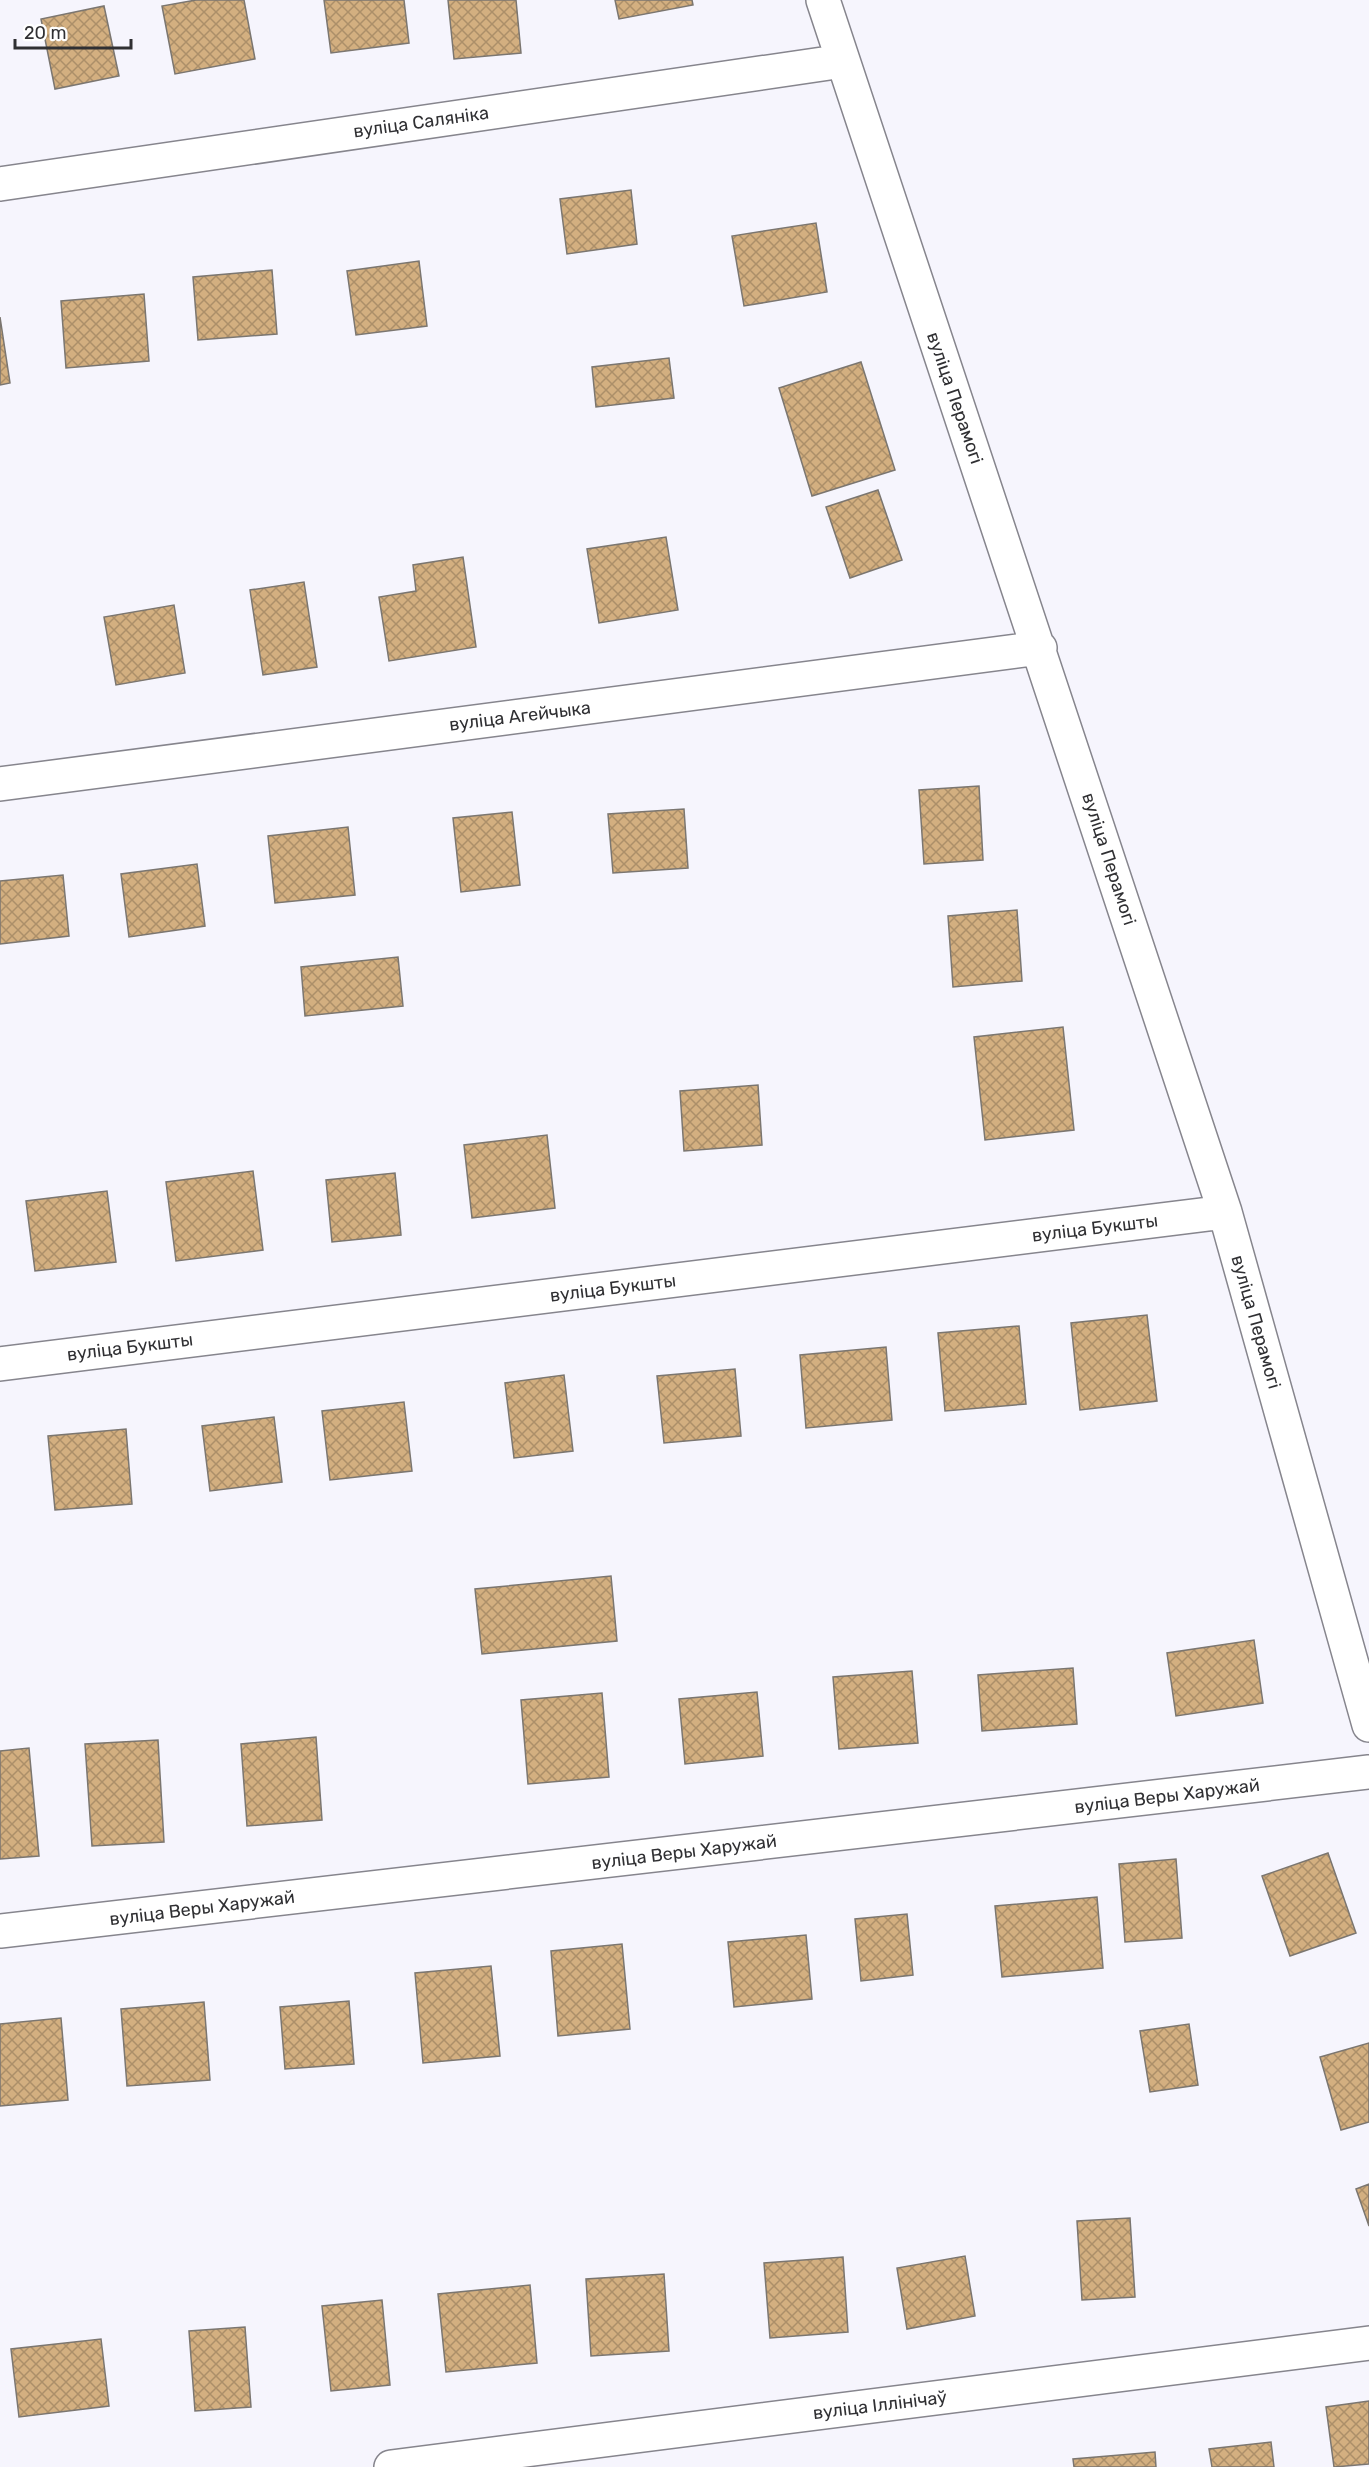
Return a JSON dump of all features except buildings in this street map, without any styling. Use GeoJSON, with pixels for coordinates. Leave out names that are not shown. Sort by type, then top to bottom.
{"type":"FeatureCollection","features":[{"type":"Feature","properties":{"kind":"street","name":"вуліца Перамогі"},"geometry":{"type":"LineString","coordinates":[[824,0],[1225,1212],[1369,1725]]}},
{"type":"Feature","properties":{"kind":"street","name":"вуліца Саляніка"},"geometry":{"type":"LineString","coordinates":[[0,184],[843,61]]}},
{"type":"Feature","properties":{"kind":"street","name":"вуліца Агейчыка"},"geometry":{"type":"LineString","coordinates":[[0,784],[1040,648]]}},
{"type":"Feature","properties":{"kind":"street","name":"вуліца Букшты"},"geometry":{"type":"LineString","coordinates":[[0,1364],[1225,1212]]}},
{"type":"Feature","properties":{"kind":"street","name":"вуліца Веры Харужай"},"geometry":{"type":"LineString","coordinates":[[0,1931],[1369,1772]]}},
{"type":"Feature","properties":{"kind":"street","name":"вуліца Іллінічаў"},"geometry":{"type":"LineString","coordinates":[[391,2467],[1369,2343]]}}]}
